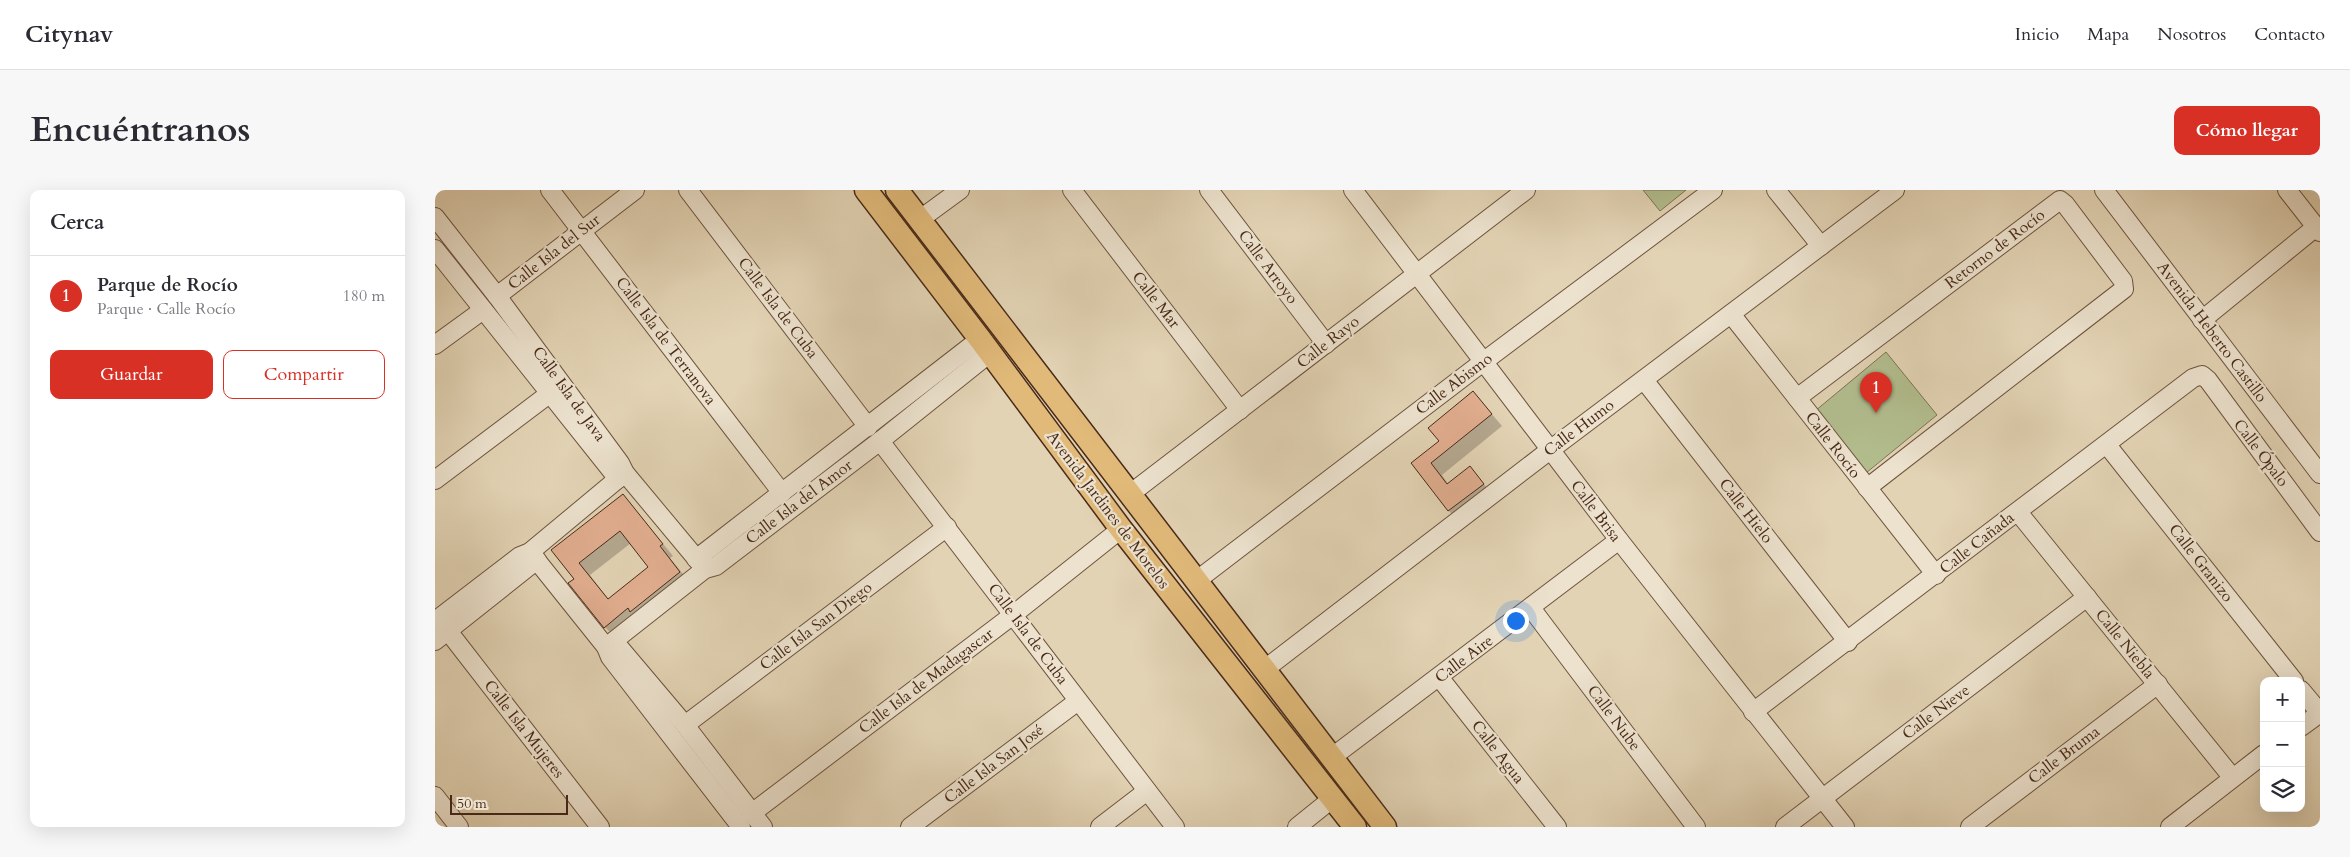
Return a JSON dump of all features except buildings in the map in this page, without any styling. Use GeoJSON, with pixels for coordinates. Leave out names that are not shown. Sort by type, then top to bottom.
{"type":"FeatureCollection","features":[{"type":"Feature","properties":{"kind":"main road","name":"Avenida Jardines de Morelos"},"geometry":{"type":"LineString","coordinates":[[865,190],[985,346],[1121,529],[1355,827]]}},
{"type":"Feature","properties":{"kind":"main road","name":"Avenida Jardines de Morelos"},"geometry":{"type":"LineString","coordinates":[[897,190],[1385,827]]}},
{"type":"Feature","properties":{"kind":"main road"},"geometry":{"type":"LineString","coordinates":[[1146,561],[1168,544]]}},
{"type":"Feature","properties":{"kind":"main road"},"geometry":{"type":"LineString","coordinates":[[1277,727],[1297,712]]}},
{"type":"Feature","properties":{"kind":"street","name":"Calle Isla de Terranova"},"geometry":{"type":"LineString","coordinates":[[550,190],[782,493]]}},
{"type":"Feature","properties":{"kind":"street","name":"Calle Isla del Sur"},"geometry":{"type":"LineString","coordinates":[[497,296],[635,190]]}},
{"type":"Feature","properties":{"kind":"street","name":"Calle Isla de Cuba"},"geometry":{"type":"LineString","coordinates":[[688,190],[868,427]]}},
{"type":"Feature","properties":{"kind":"street"},"geometry":{"type":"LineString","coordinates":[[919,220],[960,190]]}},
{"type":"Feature","properties":{"kind":"street","name":"Calle Mar"},"geometry":{"type":"LineString","coordinates":[[1071,190],[1240,410]]}},
{"type":"Feature","properties":{"kind":"street","name":"Calle Arroyo"},"geometry":{"type":"LineString","coordinates":[[1209,190],[1326,344]]}},
{"type":"Feature","properties":{"kind":"street","name":"Calle Brisa"},"geometry":{"type":"LineString","coordinates":[[1353,190],[1619,540],[1845,827]]}},
{"type":"Feature","properties":{"kind":"street","name":"Calle Rayo"},"geometry":{"type":"LineString","coordinates":[[1130,494],[1526,190]]}},
{"type":"Feature","properties":{"kind":"street","name":"Calle Abismo"},"geometry":{"type":"LineString","coordinates":[[1196,581],[1483,362],[1713,190]]}},
{"type":"Feature","properties":{"kind":"street"},"geometry":{"type":"LineString","coordinates":[[1776,190],[1821,246]]}},
{"type":"Feature","properties":{"kind":"street","name":"Calle Humo"},"geometry":{"type":"LineString","coordinates":[[1265,669],[1550,450],[1895,190]]}},
{"type":"Feature","properties":{"kind":"street","name":"Avenida Heberto Castillo"},"geometry":{"type":"LineString","coordinates":[[2104,190],[2320,474]]}},
{"type":"Feature","properties":{"kind":"street"},"geometry":{"type":"LineString","coordinates":[[2202,320],[2318,229],[2287,190]]}},
{"type":"Feature","properties":{"kind":"street","name":"Retorno de Rocío"},"geometry":{"type":"LineString","coordinates":[[1797,398],[2060,200],[2065,204],[2123,281],[2124,289],[1867,488]]}},
{"type":"Feature","properties":{"kind":"street","name":"Calle Isla de Java"},"geometry":{"type":"LineString","coordinates":[[435,217],[497,296],[620,463],[622,476]]}},
{"type":"Feature","properties":{"kind":"street","name":"Calle Isla de Java"},"geometry":{"type":"LineString","coordinates":[[435,249],[549,394],[700,564]]}},
{"type":"Feature","properties":{"kind":"street"},"geometry":{"type":"LineString","coordinates":[[446,264],[462,253]]}},
{"type":"Feature","properties":{"kind":"street"},"geometry":{"type":"LineString","coordinates":[[435,345],[483,310]]}},
{"type":"Feature","properties":{"kind":"street","name":"Calle Rocío"},"geometry":{"type":"LineString","coordinates":[[1731,314],[1935,575]]}},
{"type":"Feature","properties":{"kind":"street","name":"Calle Isla del Amor"},"geometry":{"type":"LineString","coordinates":[[610,644],[782,493],[868,427],[985,346]]}},
{"type":"Feature","properties":{"kind":"street","name":"Calle Isla del Amor"},"geometry":{"type":"LineString","coordinates":[[700,564],[716,566],[880,441],[985,346]]}},
{"type":"Feature","properties":{"kind":"street","name":"Calle Cañada"},"geometry":{"type":"LineString","coordinates":[[1753,712],[1848,642],[2193,378],[2202,375]]}},
{"type":"Feature","properties":{"kind":"street","name":"Calle Ópalo"},"geometry":{"type":"LineString","coordinates":[[2202,375],[2208,380],[2318,524]]}},
{"type":"Feature","properties":{"kind":"street","name":"Calle Hielo"},"geometry":{"type":"LineString","coordinates":[[1644,380],[1848,642]]}},
{"type":"Feature","properties":{"kind":"street"},"geometry":{"type":"LineString","coordinates":[[435,480],[549,394]]}},
{"type":"Feature","properties":{"kind":"street","name":"Calle Isla de Cuba"},"geometry":{"type":"LineString","coordinates":[[880,441],[1175,827]]}},
{"type":"Feature","properties":{"kind":"street","name":"Calle Granizo"},"geometry":{"type":"LineString","coordinates":[[2107,445],[2291,677]]}},
{"type":"Feature","properties":{"kind":"street"},"geometry":{"type":"LineString","coordinates":[[825,460],[837,473]]}},
{"type":"Feature","properties":{"kind":"street"},"geometry":{"type":"LineString","coordinates":[[439,631],[533,556],[622,476]]}},
{"type":"Feature","properties":{"kind":"street","name":"Calle Niebla"},"geometry":{"type":"LineString","coordinates":[[2018,512],[2232,777]]}},
{"type":"Feature","properties":{"kind":"street","name":"Calle Isla San Diego"},"geometry":{"type":"LineString","coordinates":[[685,725],[947,527]]}},
{"type":"Feature","properties":{"kind":"street","name":"Calle Isla de Madagascar"},"geometry":{"type":"LineString","coordinates":[[741,822],[1013,615],[1121,529]]}},
{"type":"Feature","properties":{"kind":"street","name":"Calle Aire"},"geometry":{"type":"LineString","coordinates":[[1331,758],[1619,540]]}},
{"type":"Feature","properties":{"kind":"street"},"geometry":{"type":"LineString","coordinates":[[533,556],[610,644],[685,725],[741,822]]}},
{"type":"Feature","properties":{"kind":"street","name":"Calle Nieve"},"geometry":{"type":"LineString","coordinates":[[1785,827],[2087,597]]}},
{"type":"Feature","properties":{"kind":"street","name":"Calle Nube"},"geometry":{"type":"LineString","coordinates":[[1531,608],[1696,827]]}},
{"type":"Feature","properties":{"kind":"street","name":"Calle Isla Mujeres"},"geometry":{"type":"LineString","coordinates":[[439,631],[600,827]]}},
{"type":"Feature","properties":{"kind":"street"},"geometry":{"type":"LineString","coordinates":[[610,644],[610,657],[741,822],[763,827]]}},
{"type":"Feature","properties":{"kind":"street","name":"Calle Agua"},"geometry":{"type":"LineString","coordinates":[[1439,677],[1557,827]]}},
{"type":"Feature","properties":{"kind":"street","name":"Calle Bruma"},"geometry":{"type":"LineString","coordinates":[[1970,827],[2157,684]]}},
{"type":"Feature","properties":{"kind":"street"},"geometry":{"type":"LineString","coordinates":[[2305,695],[2320,713],[2305,724]]}},
{"type":"Feature","properties":{"kind":"street","name":"Calle Isla San José"},"geometry":{"type":"LineString","coordinates":[[910,827],[1078,701]]}},
{"type":"Feature","properties":{"kind":"street"},"geometry":{"type":"LineString","coordinates":[[2170,827],[2260,757]]}},
{"type":"Feature","properties":{"kind":"street"},"geometry":{"type":"LineString","coordinates":[[1101,827],[1147,791]]}},
{"type":"Feature","properties":{"kind":"street"},"geometry":{"type":"LineString","coordinates":[[435,796],[459,827]]}},
{"type":"Feature","properties":{"kind":"street"},"geometry":{"type":"LineString","coordinates":[[1297,827],[1333,798]]}},
{"type":"Feature","properties":{"kind":"green space"},"geometry":{"type":"Polygon","coordinates":[[[1643,190],[1686,190],[1660,211],[1643,190]]]}},
{"type":"Feature","properties":{"kind":"green space"},"geometry":{"type":"Polygon","coordinates":[[[1886,352],[1937,415],[1866,473],[1815,411],[1886,352]]]}},
{"type":"Feature","properties":{"kind":"place","name":"Parque de Rocío"},"geometry":{"type":"Point","coordinates":[1876,413]}}]}
